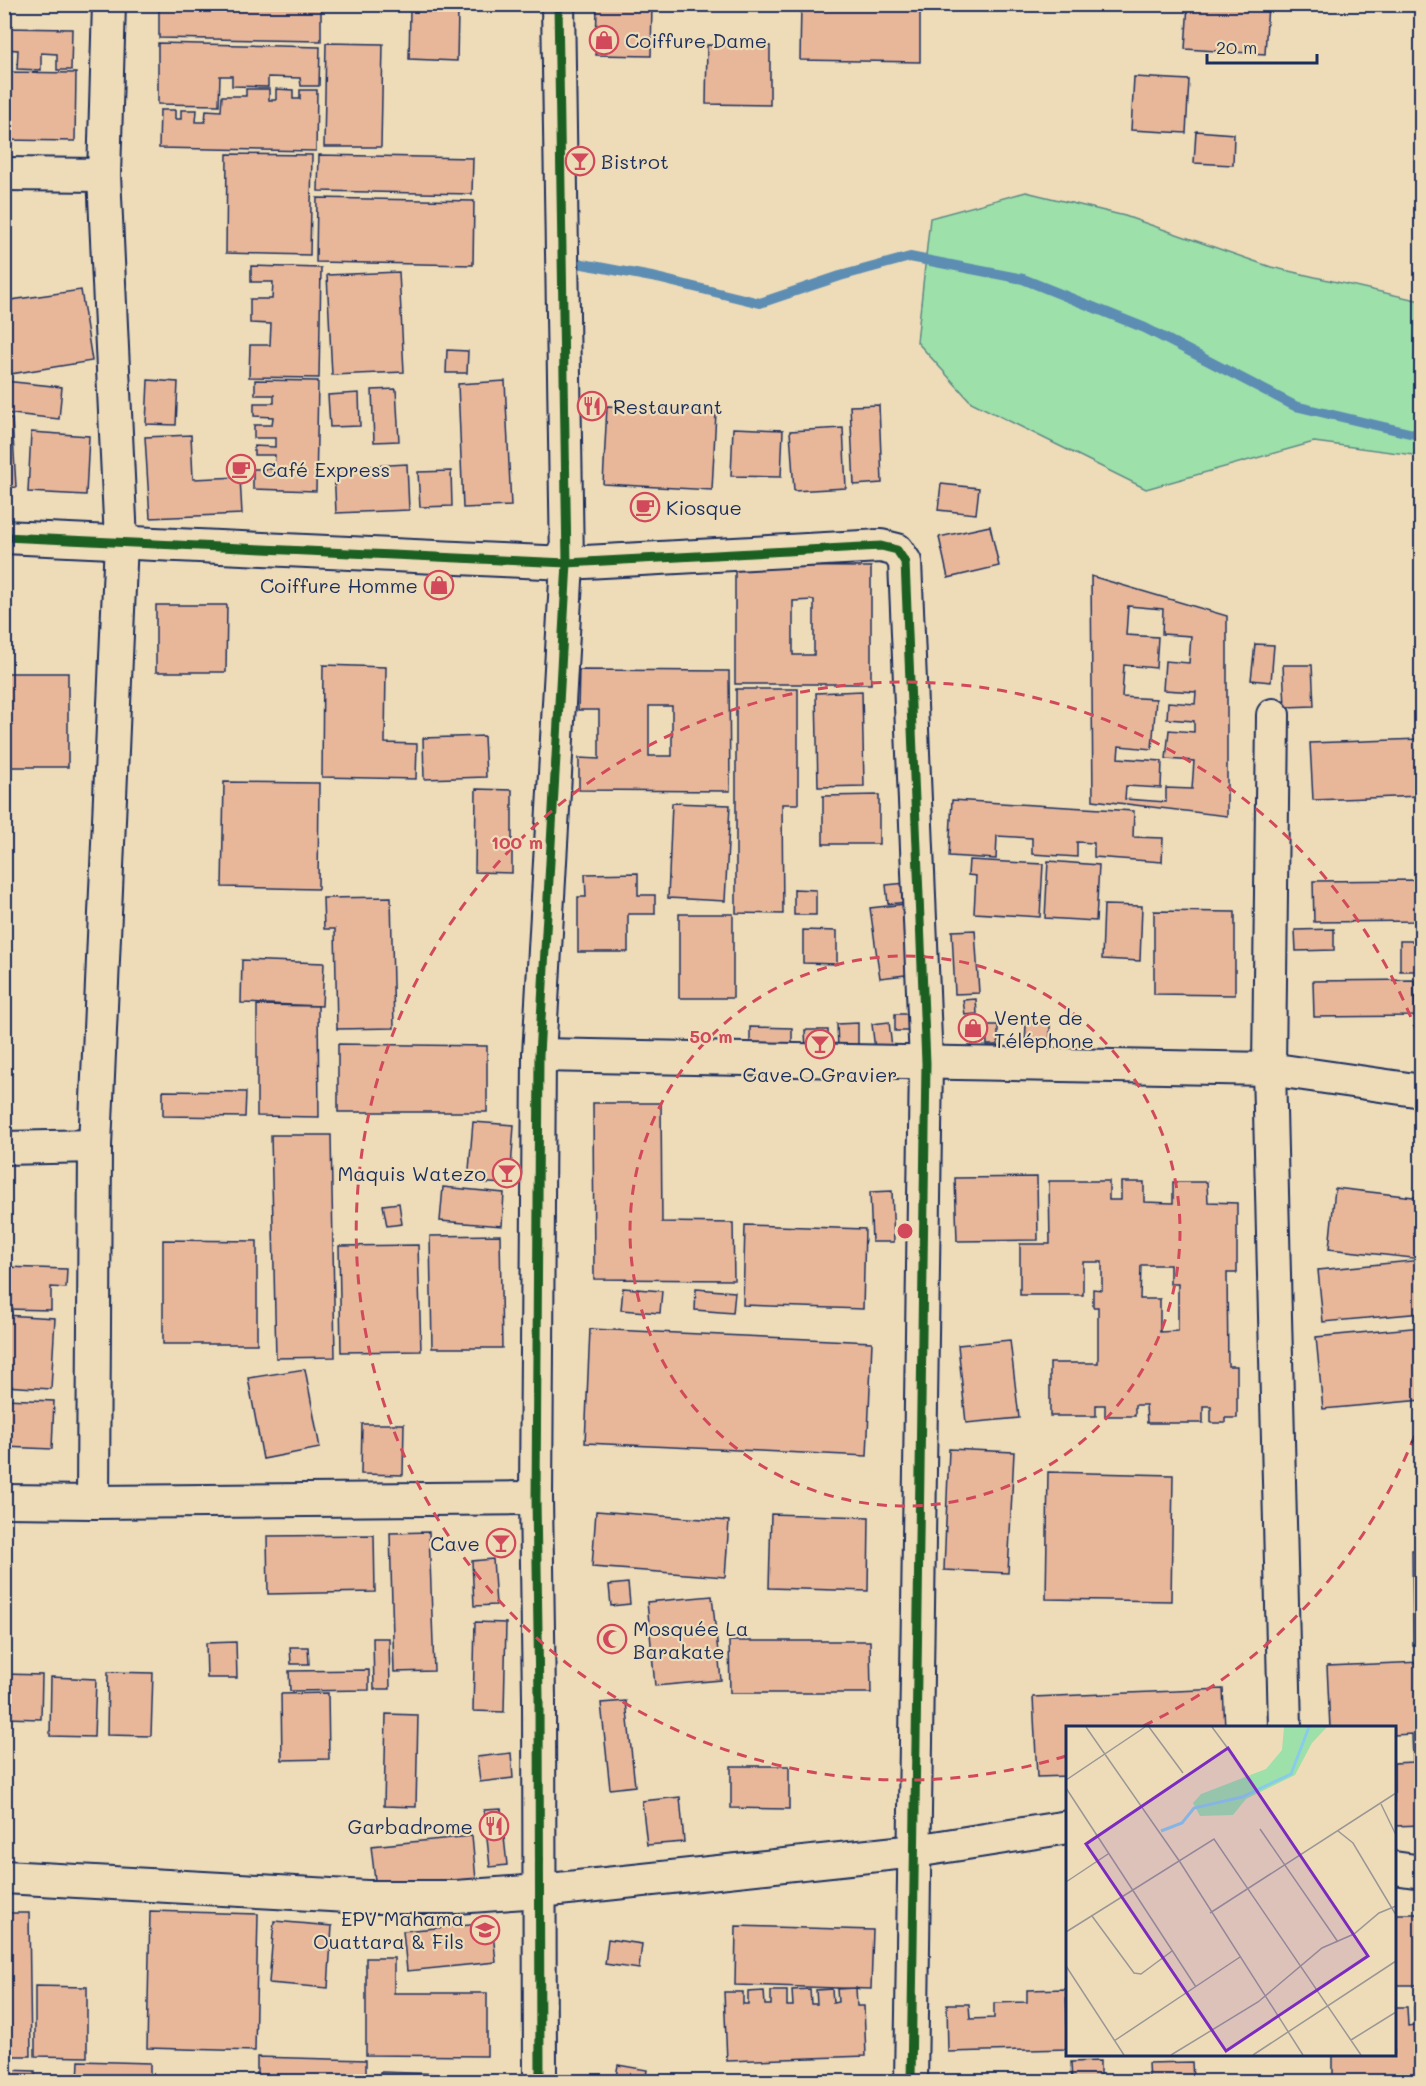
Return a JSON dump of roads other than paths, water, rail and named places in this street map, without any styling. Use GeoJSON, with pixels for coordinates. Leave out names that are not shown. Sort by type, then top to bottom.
{"type":"FeatureCollection","features":[{"type":"Feature","properties":{"kind":"street"},"geometry":{"type":"LineString","coordinates":[[93,1502],[95,1146],[121,541],[104,175],[109,4]]}},
{"type":"Feature","properties":{"kind":"street"},"geometry":{"type":"LineString","coordinates":[[540,2082],[536,1497],[539,1055],[567,563],[558,4]]}},
{"type":"Feature","properties":{"kind":"street"},"geometry":{"type":"LineString","coordinates":[[4,174],[104,175]]}},
{"type":"Feature","properties":{"kind":"street"},"geometry":{"type":"LineString","coordinates":[[4,537],[567,563],[882,546],[897,550],[905,562],[927,1063],[911,2082]]}},
{"type":"Feature","properties":{"kind":"street"},"geometry":{"type":"LineString","coordinates":[[1273,715],[1269,1069],[1285,1726]]}},
{"type":"Feature","properties":{"kind":"street"},"geometry":{"type":"LineString","coordinates":[[539,1055],[1269,1069],[1422,1091]]}},
{"type":"Feature","properties":{"kind":"street"},"geometry":{"type":"LineString","coordinates":[[4,1148],[95,1146]]}},
{"type":"Feature","properties":{"kind":"street"},"geometry":{"type":"LineString","coordinates":[[4,1501],[536,1497]]}},
{"type":"Feature","properties":{"kind":"street"},"geometry":{"type":"LineString","coordinates":[[4,1877],[367,1897],[456,1897],[540,1891],[915,1851],[1066,1827]]}},
{"type":"Feature","properties":{"kind":"street"},"geometry":{"type":"LineString","coordinates":[[1396,1868],[1422,1872]]}},
{"type":"Feature","properties":{"kind":"waterway"},"geometry":{"type":"LineString","coordinates":[[572,262],[657,278],[760,303],[840,276],[910,257],[1023,279],[1145,328],[1295,406],[1422,436]]}},
{"type":"Feature","properties":{"kind":"place","name":"Coiffure Dame"},"geometry":{"type":"Point","coordinates":[604,40]}},
{"type":"Feature","properties":{"kind":"place","name":"Bistrot"},"geometry":{"type":"Point","coordinates":[580,161]}},
{"type":"Feature","properties":{"kind":"place","name":"Restaurant"},"geometry":{"type":"Point","coordinates":[592,406]}},
{"type":"Feature","properties":{"kind":"place","name":"Café Express"},"geometry":{"type":"Point","coordinates":[241,469]}},
{"type":"Feature","properties":{"kind":"place","name":"Kiosque"},"geometry":{"type":"Point","coordinates":[645,507]}},
{"type":"Feature","properties":{"kind":"place","name":"Coiffure Homme"},"geometry":{"type":"Point","coordinates":[439,585]}},
{"type":"Feature","properties":{"kind":"place","name":"Vente de Téléphone"},"geometry":{"type":"Point","coordinates":[973,1028]}},
{"type":"Feature","properties":{"kind":"place","name":"Cave O Gravier"},"geometry":{"type":"Point","coordinates":[820,1044]}},
{"type":"Feature","properties":{"kind":"place","name":"Maquis Watezo"},"geometry":{"type":"Point","coordinates":[507,1173]}},
{"type":"Feature","properties":{"kind":"place","name":"Cave"},"geometry":{"type":"Point","coordinates":[501,1543]}},
{"type":"Feature","properties":{"kind":"place","name":"Mosquée La Barakate"},"geometry":{"type":"Point","coordinates":[612,1639]}},
{"type":"Feature","properties":{"kind":"place","name":"Garbadrome"},"geometry":{"type":"Point","coordinates":[494,1826]}},
{"type":"Feature","properties":{"kind":"place","name":"EPV Mahama Ouattara & Fils"},"geometry":{"type":"Point","coordinates":[485,1930]}}]}
